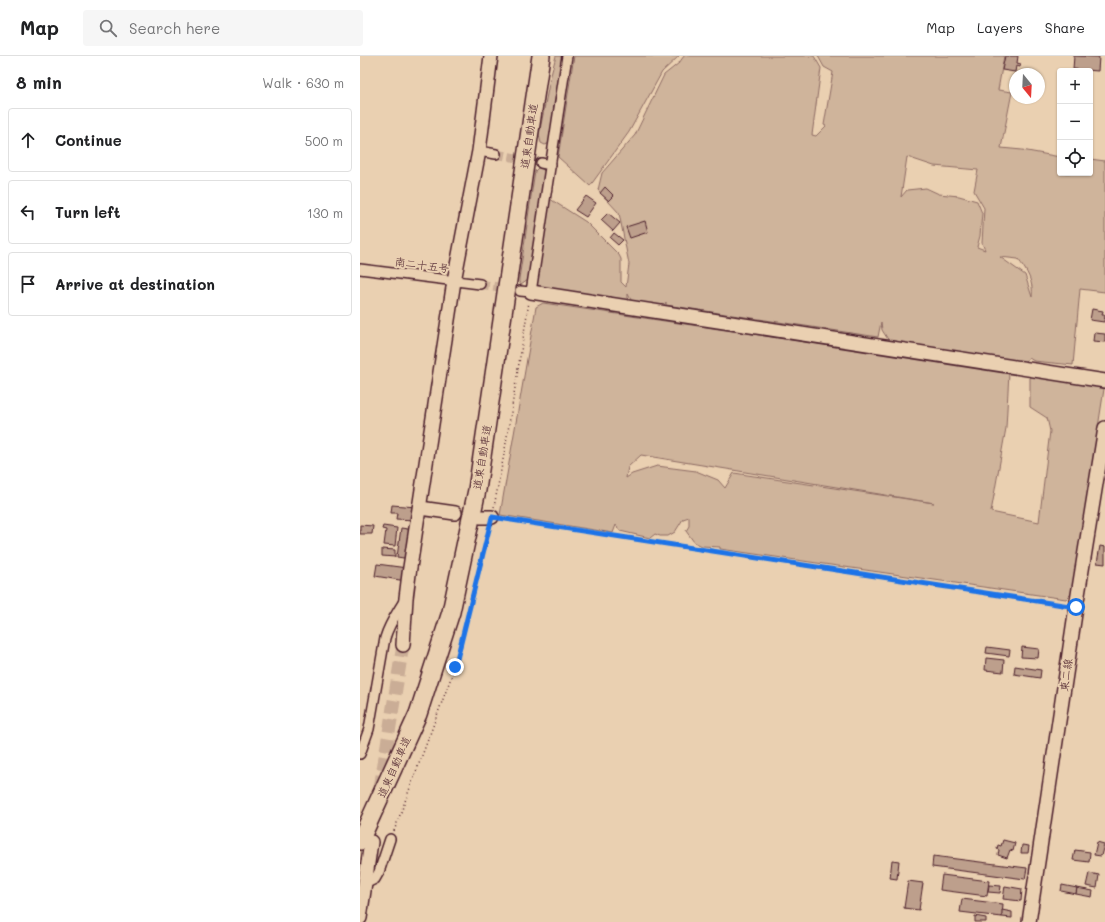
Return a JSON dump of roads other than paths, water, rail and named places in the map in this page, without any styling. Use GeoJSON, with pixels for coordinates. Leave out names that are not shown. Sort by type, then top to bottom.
{"type":"FeatureCollection","features":[{"type":"Feature","properties":{"kind":"highway","name":"道東自動車道"},"geometry":{"type":"LineString","coordinates":[[366,842],[418,714],[451,612],[477,490],[541,56]]}},
{"type":"Feature","properties":{"kind":"street"},"geometry":{"type":"LineString","coordinates":[[403,645],[406,598],[454,281],[479,151],[491,56]]}},
{"type":"Feature","properties":{"kind":"street"},"geometry":{"type":"LineString","coordinates":[[567,56],[551,165],[525,291],[1105,381]]}},
{"type":"Feature","properties":{"kind":"street"},"geometry":{"type":"LineString","coordinates":[[479,151],[496,154]]}},
{"type":"Feature","properties":{"kind":"street"},"geometry":{"type":"LineString","coordinates":[[541,163],[551,165]]}},
{"type":"Feature","properties":{"kind":"street","name":"南二十五号"},"geometry":{"type":"LineString","coordinates":[[360,269],[480,284]]}},
{"type":"Feature","properties":{"kind":"street","name":"東二線"},"geometry":{"type":"LineString","coordinates":[[1029,922],[1076,607],[1105,428]]}},
{"type":"Feature","properties":{"kind":"street"},"geometry":{"type":"LineString","coordinates":[[420,508],[455,513]]}},
{"type":"Feature","properties":{"kind":"street"},"geometry":{"type":"LineString","coordinates":[[360,754],[369,729],[384,638],[388,627],[396,617],[406,598]]}},
{"type":"Feature","properties":{"kind":"street"},"geometry":{"type":"LineString","coordinates":[[365,884],[375,879],[380,872],[390,839]]}},
{"type":"Feature","properties":{"kind":"street"},"geometry":{"type":"LineString","coordinates":[[360,918],[365,884],[366,842]]}},
{"type":"Feature","properties":{"kind":"tunnel"},"geometry":{"type":"LineString","coordinates":[[496,154],[541,163]]}},
{"type":"Feature","properties":{"kind":"tunnel"},"geometry":{"type":"LineString","coordinates":[[480,284],[511,289]]}},
{"type":"Feature","properties":{"kind":"tunnel"},"geometry":{"type":"LineString","coordinates":[[380,788],[403,645]]}}]}
